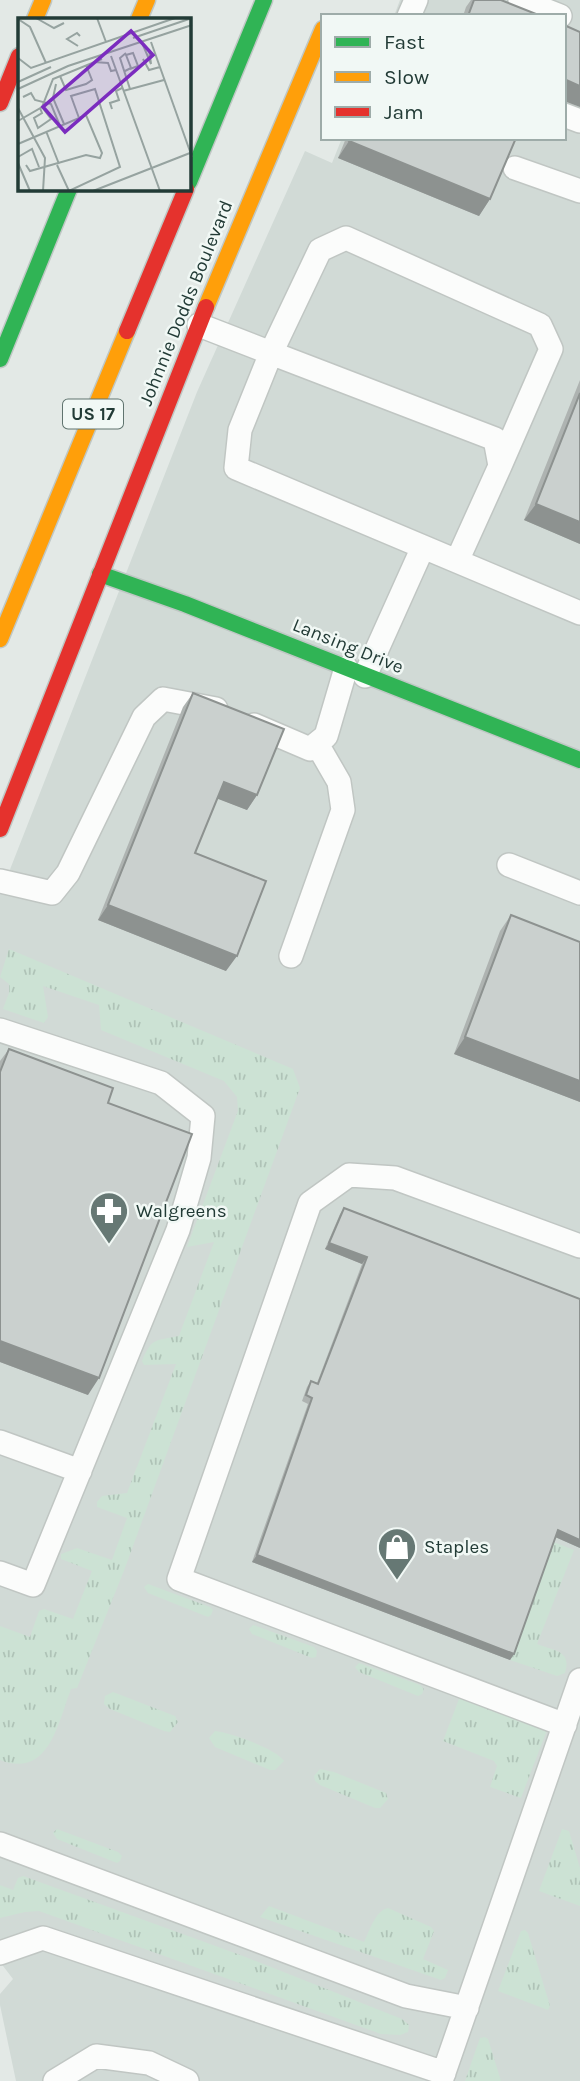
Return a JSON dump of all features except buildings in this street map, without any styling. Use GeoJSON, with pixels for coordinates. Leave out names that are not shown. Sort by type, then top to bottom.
{"type":"FeatureCollection","features":[{"type":"Feature","properties":{"kind":"main road"},"geometry":{"type":"LineString","coordinates":[[35,18],[43,0]]}},
{"type":"Feature","properties":{"kind":"main road"},"geometry":{"type":"LineString","coordinates":[[139,18],[147,0]]}},
{"type":"Feature","properties":{"kind":"main road"},"geometry":{"type":"LineString","coordinates":[[191,177],[264,0]]}},
{"type":"Feature","properties":{"kind":"main road","name":"Johnnie Dodds Boulevard"},"geometry":{"type":"LineString","coordinates":[[0,829],[199,325],[321,34]]}},
{"type":"Feature","properties":{"kind":"main road"},"geometry":{"type":"LineString","coordinates":[[0,103],[18,59]]}},
{"type":"Feature","properties":{"kind":"main road"},"geometry":{"type":"LineString","coordinates":[[0,359],[68,191]]}},
{"type":"Feature","properties":{"kind":"main road","name":"US 17"},"geometry":{"type":"LineString","coordinates":[[0,639],[185,191]]}},
{"type":"Feature","properties":{"kind":"main road","name":"Lansing Drive"},"geometry":{"type":"LineString","coordinates":[[100,574],[185,604],[580,760]]}},
{"type":"Feature","properties":{"kind":"lane"},"geometry":{"type":"LineString","coordinates":[[520,0],[555,14]]}},
{"type":"Feature","properties":{"kind":"lane"},"geometry":{"type":"LineString","coordinates":[[516,168],[580,191]]}},
{"type":"Feature","properties":{"kind":"lane"},"geometry":{"type":"LineString","coordinates":[[457,561],[551,349],[540,325],[346,238],[320,250],[271,354],[240,430],[236,468],[580,613]]}},
{"type":"Feature","properties":{"kind":"lane"},"geometry":{"type":"LineString","coordinates":[[199,325],[495,439],[500,466]]}},
{"type":"Feature","properties":{"kind":"lane"},"geometry":{"type":"LineString","coordinates":[[0,881],[52,893],[68,873],[144,717],[163,699],[218,709],[310,748],[317,744],[326,736],[356,672],[423,547]]}},
{"type":"Feature","properties":{"kind":"lane"},"geometry":{"type":"LineString","coordinates":[[291,956],[342,810],[339,782],[317,744]]}},
{"type":"Feature","properties":{"kind":"lane"},"geometry":{"type":"LineString","coordinates":[[509,865],[580,892]]}},
{"type":"Feature","properties":{"kind":"lane"},"geometry":{"type":"LineString","coordinates":[[0,1030],[161,1083],[203,1116],[199,1158],[178,1230],[33,1585],[0,1573]]}},
{"type":"Feature","properties":{"kind":"lane"},"geometry":{"type":"LineString","coordinates":[[565,1725],[179,1579],[310,1203],[349,1175],[395,1178],[580,1246]]}},
{"type":"Feature","properties":{"kind":"lane"},"geometry":{"type":"LineString","coordinates":[[0,1442],[80,1471]]}},
{"type":"Feature","properties":{"kind":"lane"},"geometry":{"type":"LineString","coordinates":[[0,1953],[43,1938],[443,2077],[580,1680]]}},
{"type":"Feature","properties":{"kind":"lane"},"geometry":{"type":"LineString","coordinates":[[0,1844],[406,1996],[467,2008]]}},
{"type":"Feature","properties":{"kind":"lane"},"geometry":{"type":"LineString","coordinates":[[55,2081],[96,2056],[149,2063],[187,2081]]}},
{"type":"Feature","properties":{"kind":"shaded area"},"geometry":{"type":"Polygon","coordinates":[[[400,0],[580,0],[580,2081],[16,2081],[0,2005],[0,1994],[13,1979],[0,1962],[0,895],[197,392],[305,151],[332,163],[341,140],[566,140],[566,14],[395,14],[400,0]]]}},
{"type":"Feature","properties":{"kind":"green space"},"geometry":{"type":"Polygon","coordinates":[[[9,949],[293,1069],[300,1088],[125,1568],[77,1688],[71,1689],[56,1731],[41,1755],[30,1762],[17,1764],[0,1760],[0,1626],[30,1637],[39,1611],[44,1609],[73,1619],[92,1571],[61,1559],[61,1554],[77,1548],[112,1560],[127,1518],[97,1507],[97,1502],[102,1496],[127,1493],[176,1364],[144,1365],[142,1361],[155,1341],[179,1336],[214,1242],[187,1247],[238,1111],[237,1097],[224,1081],[101,1030],[99,1005],[43,986],[48,1017],[44,1023],[3,1009],[9,993],[9,984],[0,977],[9,949]]]}},
{"type":"Feature","properties":{"kind":"green space"},"geometry":{"type":"Polygon","coordinates":[[[551,1541],[574,1550],[537,1644],[564,1656],[567,1665],[565,1673],[557,1676],[510,1660],[551,1541]]]}},
{"type":"Feature","properties":{"kind":"green space"},"geometry":{"type":"Polygon","coordinates":[[[148,1584],[210,1607],[213,1610],[211,1615],[208,1617],[148,1593],[144,1587],[148,1584]]]}},
{"type":"Feature","properties":{"kind":"green space"},"geometry":{"type":"Polygon","coordinates":[[[253,1625],[314,1647],[317,1651],[316,1657],[312,1658],[252,1634],[249,1629],[253,1625]]]}},
{"type":"Feature","properties":{"kind":"green space"},"geometry":{"type":"Polygon","coordinates":[[[359,1663],[420,1685],[424,1689],[422,1694],[418,1696],[359,1672],[355,1667],[359,1663]]]}},
{"type":"Feature","properties":{"kind":"green space"},"geometry":{"type":"Polygon","coordinates":[[[113,1692],[175,1716],[178,1722],[170,1732],[164,1731],[110,1709],[104,1704],[105,1696],[113,1692]]]}},
{"type":"Feature","properties":{"kind":"green space"},"geometry":{"type":"Polygon","coordinates":[[[465,1696],[547,1730],[521,1798],[490,1787],[497,1766],[494,1761],[443,1741],[459,1699],[465,1696]]]}},
{"type":"Feature","properties":{"kind":"green space"},"geometry":{"type":"Polygon","coordinates":[[[215,1731],[263,1746],[284,1761],[275,1770],[270,1770],[215,1747],[209,1738],[215,1731]]]}},
{"type":"Feature","properties":{"kind":"green space"},"geometry":{"type":"Polygon","coordinates":[[[320,1769],[386,1793],[388,1799],[380,1808],[375,1808],[320,1785],[314,1776],[320,1769]]]}},
{"type":"Feature","properties":{"kind":"green space"},"geometry":{"type":"Polygon","coordinates":[[[57,1829],[118,1852],[122,1856],[120,1861],[117,1863],[57,1839],[53,1833],[57,1829]]]}},
{"type":"Feature","properties":{"kind":"green space"},"geometry":{"type":"Polygon","coordinates":[[[562,1829],[569,1831],[580,1868],[580,1906],[539,1891],[562,1829]]]}},
{"type":"Feature","properties":{"kind":"green space"},"geometry":{"type":"Polygon","coordinates":[[[23,1876],[243,1956],[402,2019],[409,2025],[408,2032],[400,2035],[381,2034],[39,1911],[0,1918],[0,1885],[13,1890],[18,1878],[23,1876]]]}},
{"type":"Feature","properties":{"kind":"green space"},"geometry":{"type":"Polygon","coordinates":[[[269,1906],[364,1942],[376,1917],[388,1908],[431,1927],[434,1931],[423,1959],[448,1970],[445,1978],[441,1980],[260,1917],[269,1906]]]}},
{"type":"Feature","properties":{"kind":"green space"},"geometry":{"type":"Polygon","coordinates":[[[525,1930],[550,2006],[548,2010],[498,1991],[521,1931],[525,1930]]]}},
{"type":"Feature","properties":{"kind":"green space"},"geometry":{"type":"Polygon","coordinates":[[[480,2038],[488,2039],[501,2081],[465,2081],[480,2038]]]}},
{"type":"Feature","properties":{"kind":"traffic: fast"},"geometry":{"type":"LineString","coordinates":[[191,177],[264,0]]}},
{"type":"Feature","properties":{"kind":"traffic: fast"},"geometry":{"type":"LineString","coordinates":[[0,359],[68,191]]}},
{"type":"Feature","properties":{"kind":"traffic: fast"},"geometry":{"type":"LineString","coordinates":[[100,574],[185,604],[580,760]]}},
{"type":"Feature","properties":{"kind":"traffic: slow"},"geometry":{"type":"LineString","coordinates":[[35,18],[43,0]]}},
{"type":"Feature","properties":{"kind":"traffic: slow"},"geometry":{"type":"LineString","coordinates":[[139,18],[147,0]]}},
{"type":"Feature","properties":{"kind":"traffic: slow"},"geometry":{"type":"LineString","coordinates":[[206,307],[321,34]]}},
{"type":"Feature","properties":{"kind":"traffic: slow"},"geometry":{"type":"LineString","coordinates":[[0,639],[127,331]]}},
{"type":"Feature","properties":{"kind":"traffic: jam"},"geometry":{"type":"LineString","coordinates":[[0,103],[18,58]]}},
{"type":"Feature","properties":{"kind":"traffic: jam"},"geometry":{"type":"LineString","coordinates":[[127,331],[185,191]]}},
{"type":"Feature","properties":{"kind":"traffic: jam"},"geometry":{"type":"LineString","coordinates":[[0,829],[206,307]]}},
{"type":"Feature","properties":{"kind":"place","name":"Walgreens"},"geometry":{"type":"Point","coordinates":[109,1245]}},
{"type":"Feature","properties":{"kind":"place","name":"Staples"},"geometry":{"type":"Point","coordinates":[397,1581]}}]}
